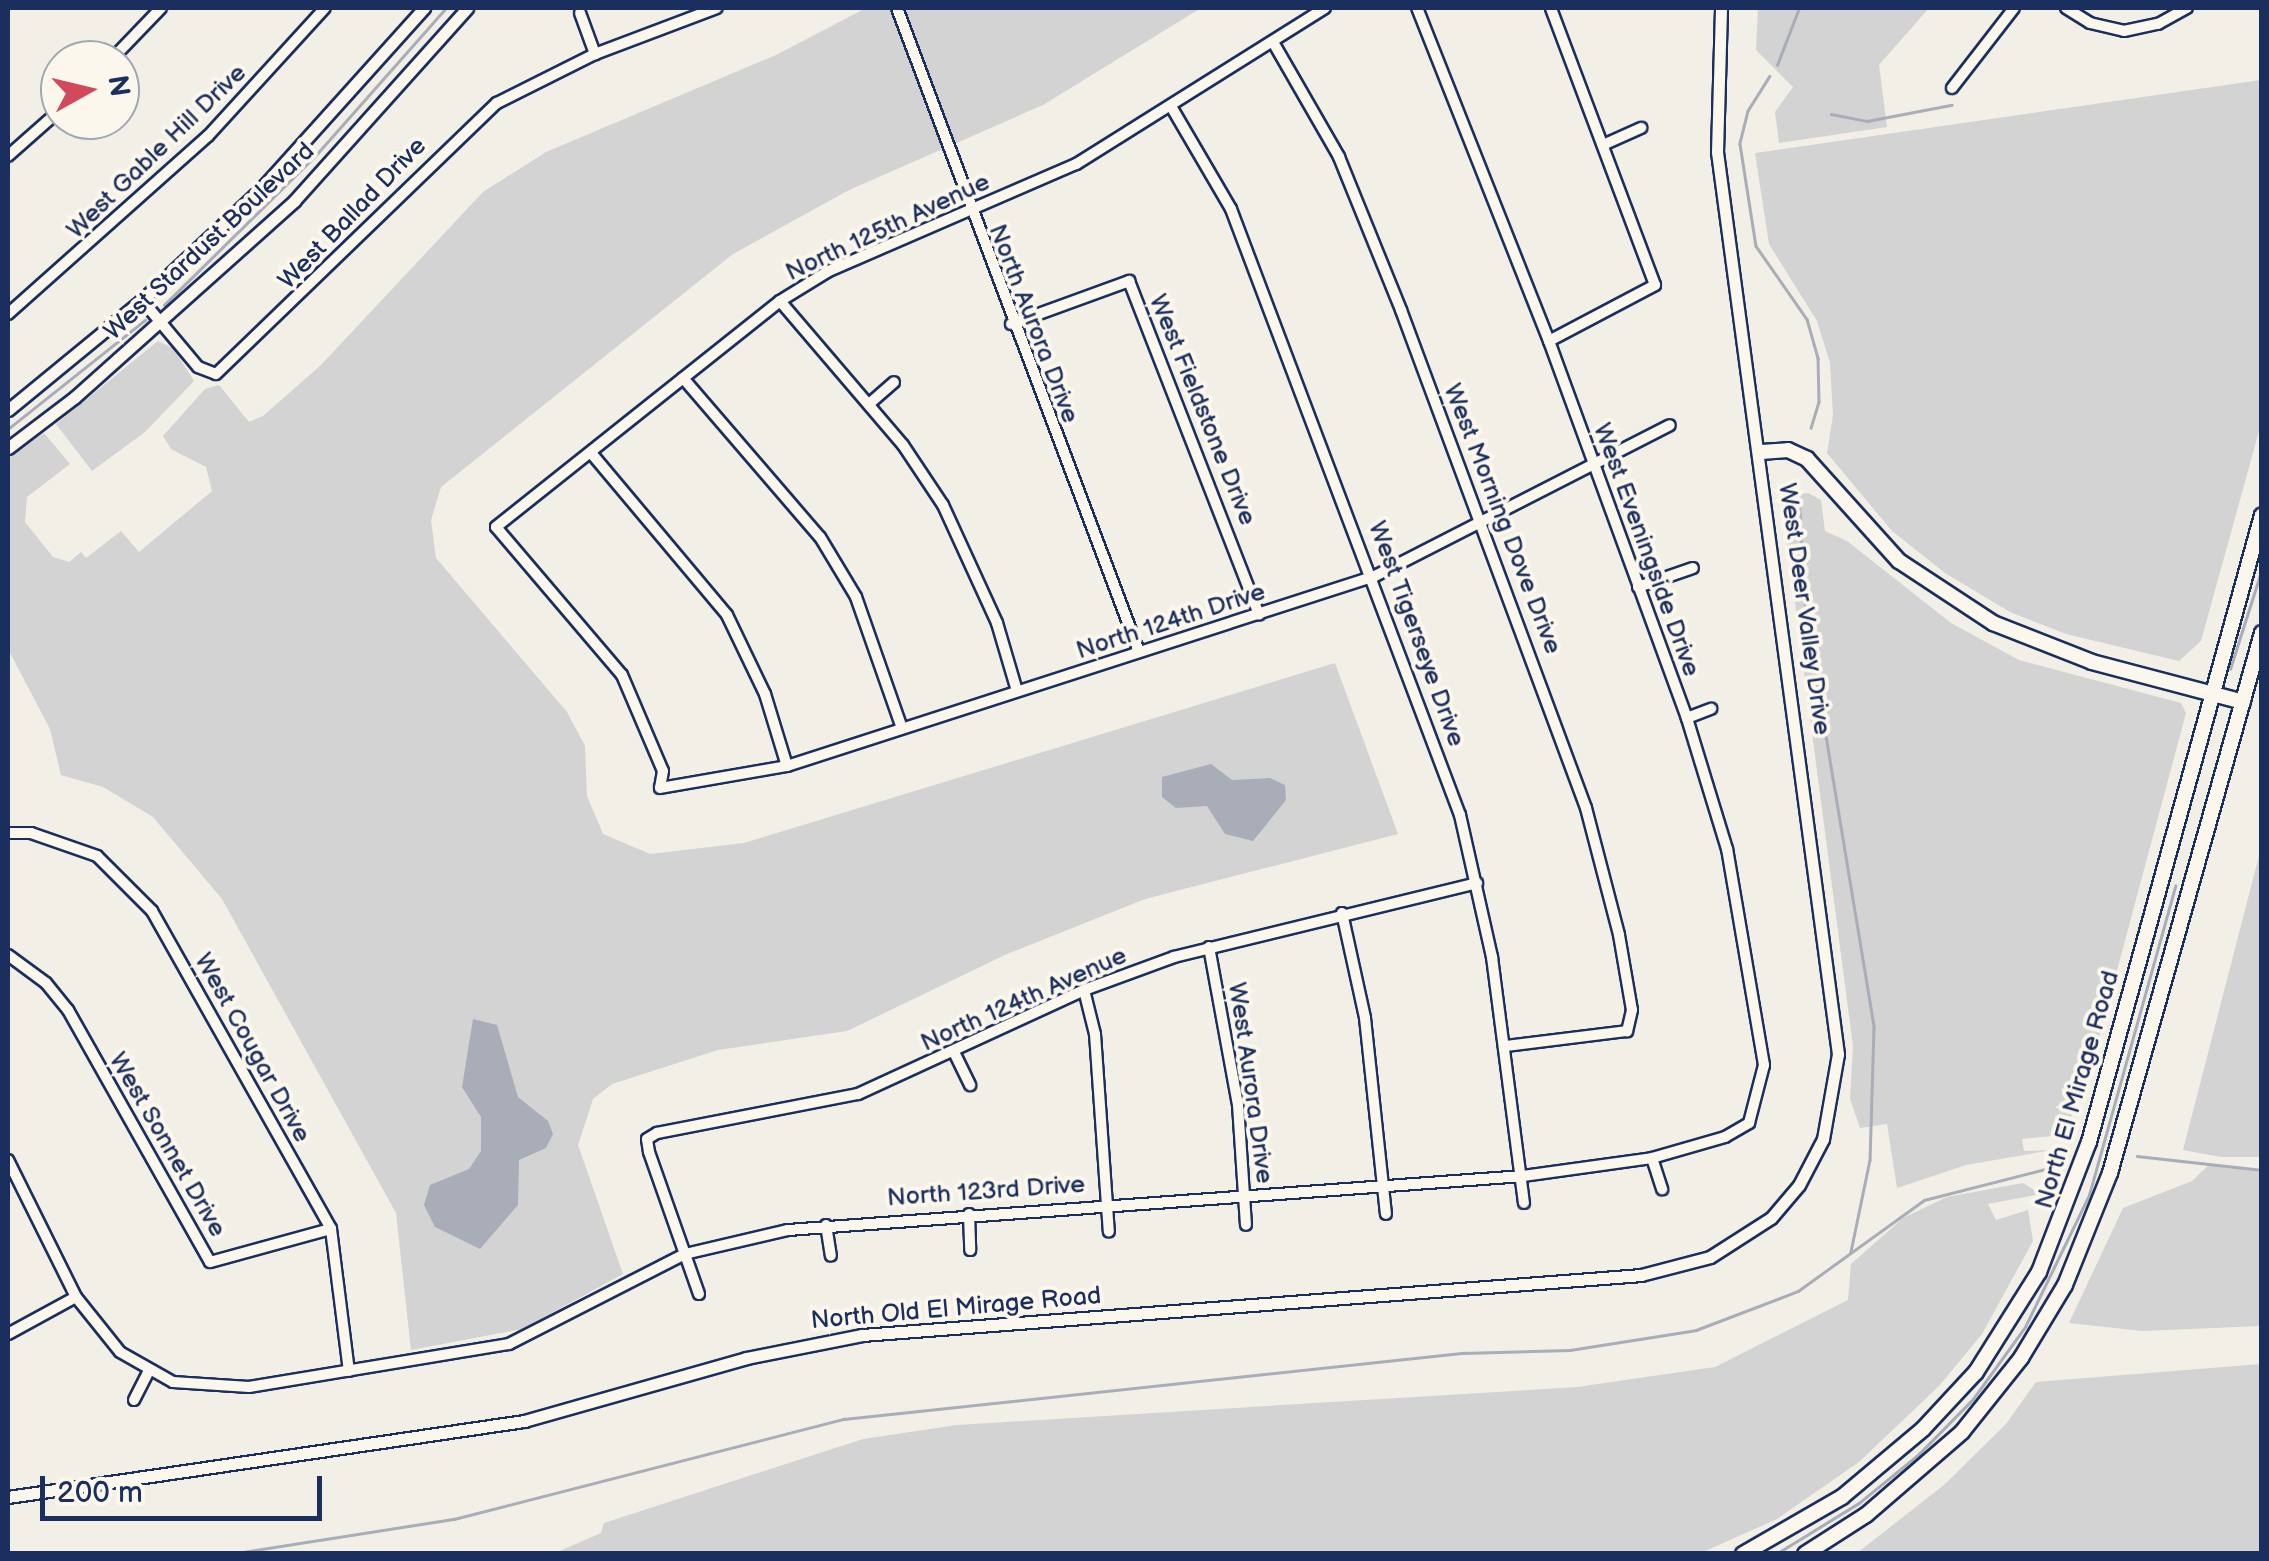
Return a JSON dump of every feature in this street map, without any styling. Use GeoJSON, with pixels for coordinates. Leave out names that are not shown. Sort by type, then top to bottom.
{"type":"FeatureCollection","features":[{"type":"Feature","properties":{"kind":"main road"},"geometry":{"type":"LineString","coordinates":[[1760,452],[1788,450],[1808,459],[1898,561],[1993,624],[2079,658],[2243,702]]}},
{"type":"Feature","properties":{"kind":"main road","name":"North El Mirage Road"},"geometry":{"type":"LineString","coordinates":[[1743,1554],[1862,1483],[1952,1400],[2022,1302],[2075,1189],[2262,515]]}},
{"type":"Feature","properties":{"kind":"main road","name":"North El Mirage Road"},"geometry":{"type":"LineString","coordinates":[[1805,1554],[1900,1488],[1996,1392],[2065,1285],[2110,1173],[2262,633]]}},
{"type":"Feature","properties":{"kind":"street"},"geometry":{"type":"LineString","coordinates":[[131,40],[161,8]]}},
{"type":"Feature","properties":{"kind":"street","name":"West Gable Hill Drive"},"geometry":{"type":"LineString","coordinates":[[8,314],[208,136],[325,8]]}},
{"type":"Feature","properties":{"kind":"street","name":"West Stardust Boulevard"},"geometry":{"type":"LineString","coordinates":[[8,410],[142,300],[261,189],[424,8]]}},
{"type":"Feature","properties":{"kind":"street","name":"West Stardust Boulevard"},"geometry":{"type":"LineString","coordinates":[[8,448],[160,322],[294,201],[467,8]]}},
{"type":"Feature","properties":{"kind":"street","name":"West Ballad Drive"},"geometry":{"type":"LineString","coordinates":[[160,322],[198,368],[216,374],[352,248],[464,130],[512,95],[596,54],[717,8]]}},
{"type":"Feature","properties":{"kind":"street","name":"North Aurora Drive"},"geometry":{"type":"LineString","coordinates":[[897,8],[922,63],[968,210],[1139,652]]}},
{"type":"Feature","properties":{"kind":"street","name":"North 125th Avenue"},"geometry":{"type":"LineString","coordinates":[[660,788],[663,770],[622,675],[496,527],[780,301],[827,272],[1076,164],[1172,108],[1324,8]]}},
{"type":"Feature","properties":{"kind":"street","name":"West Eveningside Drive"},"geometry":{"type":"LineString","coordinates":[[1417,8],[1549,340],[1687,718],[1744,923],[1764,1065],[1749,1123]]}},
{"type":"Feature","properties":{"kind":"street"},"geometry":{"type":"LineString","coordinates":[[1549,340],[1656,285],[1551,8]]}},
{"type":"Feature","properties":{"kind":"street","name":"West Deer Valley Drive"},"geometry":{"type":"LineString","coordinates":[[1721,8],[1714,124],[1838,1054],[1830,1122],[1811,1165],[1783,1205]]}},
{"type":"Feature","properties":{"kind":"street"},"geometry":{"type":"LineString","coordinates":[[1952,88],[2014,8]]}},
{"type":"Feature","properties":{"kind":"street"},"geometry":{"type":"LineString","coordinates":[[2066,8],[2090,24],[2124,31],[2158,24],[2187,8]]}},
{"type":"Feature","properties":{"kind":"street"},"geometry":{"type":"LineString","coordinates":[[580,13],[596,54]]}},
{"type":"Feature","properties":{"kind":"street","name":"West Morning Dove Drive"},"geometry":{"type":"LineString","coordinates":[[1273,42],[1339,157],[1483,522],[1586,808],[1620,935],[1632,1010],[1628,1030],[1506,1046]]}},
{"type":"Feature","properties":{"kind":"street","name":"West Tigerseye Drive"},"geometry":{"type":"LineString","coordinates":[[1172,108],[1230,209],[1375,576],[1460,815],[1477,883],[1506,1046],[1524,1204]]}},
{"type":"Feature","properties":{"kind":"street"},"geometry":{"type":"LineString","coordinates":[[8,156],[40,128]]}},
{"type":"Feature","properties":{"kind":"street"},"geometry":{"type":"LineString","coordinates":[[1603,145],[1640,128]]}},
{"type":"Feature","properties":{"kind":"street","name":"West Fieldstone Drive"},"geometry":{"type":"LineString","coordinates":[[1011,324],[1130,281],[1259,615]]}},
{"type":"Feature","properties":{"kind":"street"},"geometry":{"type":"LineString","coordinates":[[142,300],[160,322]]}},
{"type":"Feature","properties":{"kind":"street"},"geometry":{"type":"LineString","coordinates":[[780,301],[913,460],[966,549],[1017,692]]}},
{"type":"Feature","properties":{"kind":"street"},"geometry":{"type":"LineString","coordinates":[[683,378],[820,536],[856,597],[902,728]]}},
{"type":"Feature","properties":{"kind":"street"},"geometry":{"type":"LineString","coordinates":[[869,404],[894,382]]}},
{"type":"Feature","properties":{"kind":"street","name":"North 124th Drive"},"geometry":{"type":"LineString","coordinates":[[660,788],[787,766],[1375,576],[1670,426]]}},
{"type":"Feature","properties":{"kind":"street"},"geometry":{"type":"LineString","coordinates":[[592,454],[726,615],[765,694],[787,766]]}},
{"type":"Feature","properties":{"kind":"street"},"geometry":{"type":"LineString","coordinates":[[1638,587],[1692,568]]}},
{"type":"Feature","properties":{"kind":"street"},"geometry":{"type":"LineString","coordinates":[[1687,718],[1711,709]]}},
{"type":"Feature","properties":{"kind":"street","name":"West Cougar Drive"},"geometry":{"type":"LineString","coordinates":[[8,832],[46,837],[97,856],[152,911],[331,1229],[348,1371]]}},
{"type":"Feature","properties":{"kind":"street","name":"North 124th Avenue"},"geometry":{"type":"LineString","coordinates":[[685,1254],[648,1138],[700,1121],[858,1094],[1084,990],[1208,948],[1477,883]]}},
{"type":"Feature","properties":{"kind":"street"},"geometry":{"type":"LineString","coordinates":[[1342,913],[1365,1018],[1386,1214]]}},
{"type":"Feature","properties":{"kind":"street","name":"West Aurora Drive"},"geometry":{"type":"LineString","coordinates":[[1208,948],[1233,1068],[1246,1224]]}},
{"type":"Feature","properties":{"kind":"street","name":"West Sonnet Drive"},"geometry":{"type":"LineString","coordinates":[[8,956],[46,984],[68,1010],[210,1262],[331,1229]]}},
{"type":"Feature","properties":{"kind":"street"},"geometry":{"type":"LineString","coordinates":[[1084,990],[1096,1034],[1109,1232]]}},
{"type":"Feature","properties":{"kind":"street"},"geometry":{"type":"LineString","coordinates":[[954,1052],[970,1085]]}},
{"type":"Feature","properties":{"kind":"street","name":"North 123rd Drive"},"geometry":{"type":"LineString","coordinates":[[148,1372],[203,1387],[249,1387],[520,1340],[685,1254],[826,1226],[1523,1176],[1652,1158],[1726,1137],[1749,1123]]}},
{"type":"Feature","properties":{"kind":"street"},"geometry":{"type":"LineString","coordinates":[[1652,1158],[1662,1189]]}},
{"type":"Feature","properties":{"kind":"street"},"geometry":{"type":"LineString","coordinates":[[8,1160],[76,1297],[120,1352],[148,1372],[134,1400]]}},
{"type":"Feature","properties":{"kind":"street","name":"North Old El Mirage Road"},"geometry":{"type":"LineString","coordinates":[[8,1497],[524,1421],[746,1358],[862,1335],[1641,1275],[1722,1252],[1783,1205]]}},
{"type":"Feature","properties":{"kind":"street"},"geometry":{"type":"LineString","coordinates":[[968,1214],[970,1250]]}},
{"type":"Feature","properties":{"kind":"street"},"geometry":{"type":"LineString","coordinates":[[826,1226],[831,1256]]}},
{"type":"Feature","properties":{"kind":"street"},"geometry":{"type":"LineString","coordinates":[[685,1254],[699,1294]]}},
{"type":"Feature","properties":{"kind":"street"},"geometry":{"type":"LineString","coordinates":[[8,1334],[76,1297]]}},
{"type":"Feature","properties":{"kind":"shaded area"},"geometry":{"type":"Polygon","coordinates":[[[866,8],[1201,8],[1043,105],[849,190],[733,254],[441,487],[431,520],[436,558],[567,712],[585,746],[587,796],[603,834],[650,854],[744,843],[1335,663],[1398,834],[1145,899],[1007,954],[847,1031],[718,1050],[612,1084],[593,1099],[578,1145],[623,1274],[522,1329],[411,1350],[396,1213],[222,899],[153,817],[103,787],[61,775],[50,729],[8,649],[8,458],[44,433],[70,464],[27,497],[25,522],[53,557],[69,562],[81,552],[86,558],[121,531],[139,552],[212,491],[206,467],[171,449],[163,436],[205,389],[219,385],[249,422],[263,416],[321,365],[483,192],[546,152],[776,55],[866,8]]]}},
{"type":"Feature","properties":{"kind":"shaded area"},"geometry":{"type":"Polygon","coordinates":[[[1758,8],[1929,8],[1879,65],[1887,127],[1779,143],[1775,112],[1793,87],[1756,50],[1758,8]]]}},
{"type":"Feature","properties":{"kind":"shaded area"},"geometry":{"type":"Polygon","coordinates":[[[2261,80],[2261,424],[2201,641],[2179,661],[2066,634],[2010,612],[1945,573],[1892,531],[1827,453],[1833,415],[1830,363],[1817,321],[1769,244],[1755,153],[2261,80]]]}},
{"type":"Feature","properties":{"kind":"shaded area"},"geometry":{"type":"Polygon","coordinates":[[[158,341],[173,348],[194,381],[145,432],[92,471],[56,424],[158,341]]]}},
{"type":"Feature","properties":{"kind":"shaded area"},"geometry":{"type":"Polygon","coordinates":[[[1808,493],[1821,500],[1825,531],[1847,541],[1951,623],[2019,660],[2181,703],[2186,713],[2085,1090],[2070,1119],[2052,1136],[2022,1139],[2024,1151],[2052,1150],[1966,1165],[1897,1188],[1887,1124],[1860,1128],[1850,1099],[1853,1046],[1783,511],[1788,496],[1808,493]]]}},
{"type":"Feature","properties":{"kind":"shaded area"},"geometry":{"type":"Polygon","coordinates":[[[1211,764],[1232,780],[1270,778],[1285,785],[1286,800],[1253,841],[1225,834],[1207,806],[1176,808],[1162,797],[1162,777],[1211,764]]]}},
{"type":"Feature","properties":{"kind":"shaded area"},"geometry":{"type":"Polygon","coordinates":[[[2261,848],[2261,1157],[2221,1157],[2183,1150],[2261,848]]]}},
{"type":"Feature","properties":{"kind":"shaded area"},"geometry":{"type":"Polygon","coordinates":[[[473,1019],[497,1025],[518,1097],[548,1121],[553,1134],[546,1148],[519,1160],[518,1205],[480,1249],[435,1227],[424,1205],[430,1185],[469,1169],[481,1151],[481,1117],[462,1087],[473,1019]]]}},
{"type":"Feature","properties":{"kind":"shaded area"},"geometry":{"type":"Polygon","coordinates":[[[2210,1164],[2261,1172],[2261,1326],[2142,1331],[2069,1323],[2123,1208],[2192,1181],[2210,1164]]]}},
{"type":"Feature","properties":{"kind":"shaded area"},"geometry":{"type":"Polygon","coordinates":[[[2023,1183],[2040,1194],[1988,1204],[1996,1220],[2028,1210],[2033,1241],[1982,1334],[1939,1386],[1859,1462],[1777,1519],[1701,1553],[555,1553],[601,1533],[604,1523],[863,1439],[957,1425],[1577,1387],[1715,1367],[1848,1300],[1851,1264],[1903,1218],[1947,1197],[2023,1183]]]}},
{"type":"Feature","properties":{"kind":"shaded area"},"geometry":{"type":"Polygon","coordinates":[[[2261,1364],[2261,1553],[1857,1553],[1944,1485],[2006,1424],[2036,1382],[2261,1364]]]}},
{"type":"Feature","properties":{"kind":"waterway"},"geometry":{"type":"LineString","coordinates":[[164,305],[315,156],[446,8]]}},
{"type":"Feature","properties":{"kind":"waterway"},"geometry":{"type":"LineString","coordinates":[[1777,65],[1799,8]]}},
{"type":"Feature","properties":{"kind":"waterway"},"geometry":{"type":"LineString","coordinates":[[1770,76],[1748,111],[1740,144],[1756,246],[1807,319],[1818,358],[1819,402],[1811,428]]}},
{"type":"Feature","properties":{"kind":"waterway"},"geometry":{"type":"LineString","coordinates":[[1831,114],[1867,121],[1951,105]]}},
{"type":"Feature","properties":{"kind":"waterway"},"geometry":{"type":"LineString","coordinates":[[8,429],[145,320]]}},
{"type":"Feature","properties":{"kind":"waterway"},"geometry":{"type":"LineString","coordinates":[[1799,496],[1806,615],[1874,1027],[1870,1160],[1851,1252]]}},
{"type":"Feature","properties":{"kind":"waterway"},"geometry":{"type":"LineString","coordinates":[[2230,669],[2262,569]]}},
{"type":"Feature","properties":{"kind":"waterway"},"geometry":{"type":"LineString","coordinates":[[1776,1554],[1859,1503],[1919,1454],[1973,1399],[2025,1327],[2089,1195],[2175,886]]}},
{"type":"Feature","properties":{"kind":"waterway"},"geometry":{"type":"LineString","coordinates":[[2137,1156],[2262,1170]]}},
{"type":"Feature","properties":{"kind":"waterway"},"geometry":{"type":"LineString","coordinates":[[230,1554],[454,1519],[844,1419],[1463,1353],[1570,1350],[1696,1330],[1798,1291],[1924,1200],[2061,1165]]}}]}
